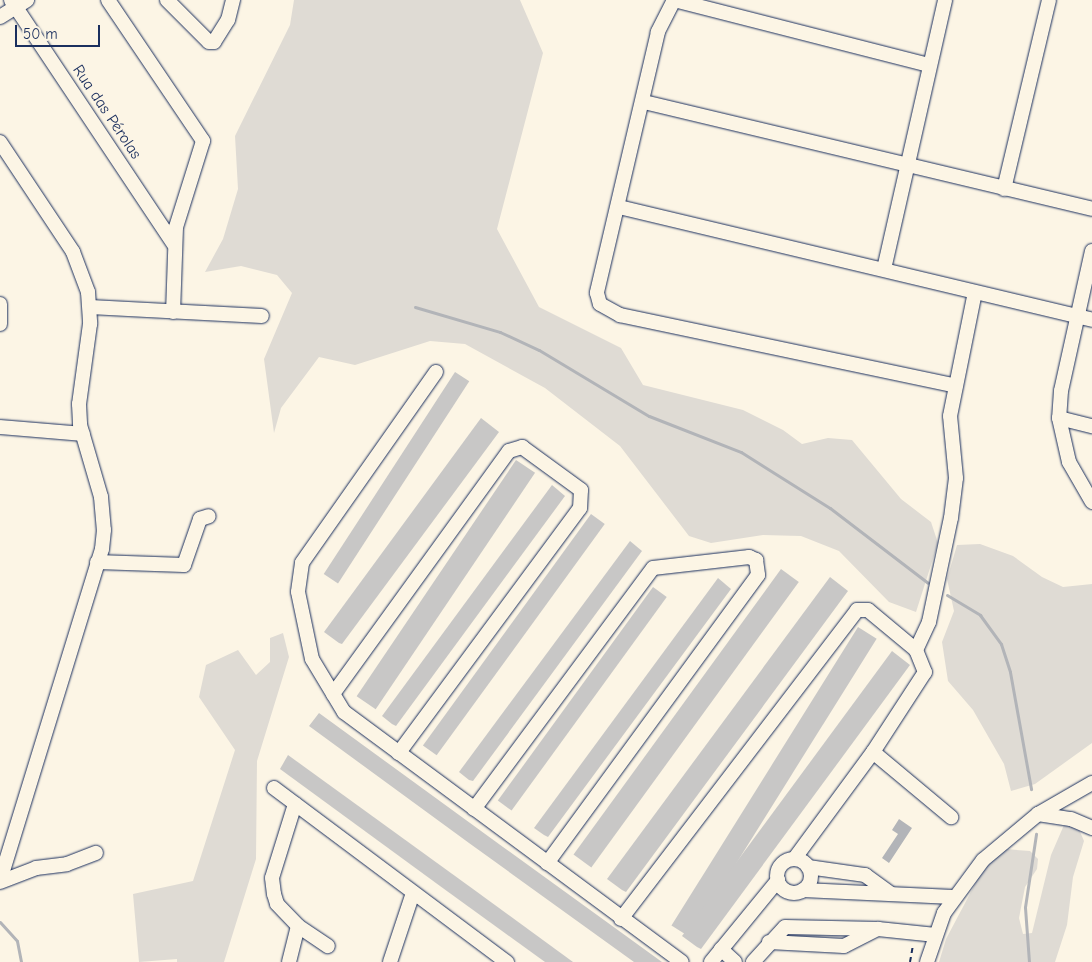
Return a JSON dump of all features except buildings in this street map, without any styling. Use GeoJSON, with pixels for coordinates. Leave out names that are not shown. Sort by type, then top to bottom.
{"type":"FeatureCollection","features":[{"type":"Feature","properties":{"kind":"street"},"geometry":{"type":"LineString","coordinates":[[108,0],[203,141],[181,210],[174,244],[173,312]]}},
{"type":"Feature","properties":{"kind":"street"},"geometry":{"type":"LineString","coordinates":[[167,0],[209,42],[214,42],[228,20],[233,0]]}},
{"type":"Feature","properties":{"kind":"street"},"geometry":{"type":"LineString","coordinates":[[929,64],[674,0],[658,32],[644,102],[597,293],[600,304],[614,312],[956,386]]}},
{"type":"Feature","properties":{"kind":"street"},"geometry":{"type":"LineString","coordinates":[[884,269],[945,0]]}},
{"type":"Feature","properties":{"kind":"street"},"geometry":{"type":"LineString","coordinates":[[1004,189],[1050,0]]}},
{"type":"Feature","properties":{"kind":"street"},"geometry":{"type":"LineString","coordinates":[[0,17],[18,2]]}},
{"type":"Feature","properties":{"kind":"street","name":"Rua das Pérolas"},"geometry":{"type":"LineString","coordinates":[[18,2],[174,244]]}},
{"type":"Feature","properties":{"kind":"street"},"geometry":{"type":"LineString","coordinates":[[644,102],[1092,209]]}},
{"type":"Feature","properties":{"kind":"street"},"geometry":{"type":"LineString","coordinates":[[0,142],[73,252],[82,270],[90,307],[79,404],[83,434],[103,514],[97,562],[0,881]]}},
{"type":"Feature","properties":{"kind":"street"},"geometry":{"type":"LineString","coordinates":[[619,207],[1092,320]]}},
{"type":"Feature","properties":{"kind":"street"},"geometry":{"type":"LineString","coordinates":[[1092,251],[1061,391],[1060,418],[1069,462],[1092,502]]}},
{"type":"Feature","properties":{"kind":"street"},"geometry":{"type":"LineString","coordinates":[[916,650],[929,622],[951,518],[956,478],[950,416],[975,292]]}},
{"type":"Feature","properties":{"kind":"street"},"geometry":{"type":"LineString","coordinates":[[0,304],[0,324]]}},
{"type":"Feature","properties":{"kind":"street"},"geometry":{"type":"LineString","coordinates":[[90,307],[262,316]]}},
{"type":"Feature","properties":{"kind":"street"},"geometry":{"type":"LineString","coordinates":[[436,372],[302,563],[298,592],[312,659],[344,712],[621,919],[682,962]]}},
{"type":"Feature","properties":{"kind":"street"},"geometry":{"type":"LineString","coordinates":[[1060,418],[1092,426]]}},
{"type":"Feature","properties":{"kind":"street"},"geometry":{"type":"LineString","coordinates":[[0,427],[83,434]]}},
{"type":"Feature","properties":{"kind":"street"},"geometry":{"type":"LineString","coordinates":[[333,694],[509,451],[522,447],[581,490],[580,508],[400,753]]}},
{"type":"Feature","properties":{"kind":"street"},"geometry":{"type":"LineString","coordinates":[[97,562],[184,565],[200,519],[209,516]]}},
{"type":"Feature","properties":{"kind":"street"},"geometry":{"type":"LineString","coordinates":[[474,809],[653,568],[749,557],[756,560],[758,575],[547,863]]}},
{"type":"Feature","properties":{"kind":"street"},"geometry":{"type":"LineString","coordinates":[[621,919],[857,610],[868,610],[916,650],[925,672],[872,752],[794,859],[781,866],[778,880],[710,962]]}},
{"type":"Feature","properties":{"kind":"street"},"geometry":{"type":"LineString","coordinates":[[872,752],[951,817]]}},
{"type":"Feature","properties":{"kind":"street"},"geometry":{"type":"LineString","coordinates":[[927,962],[936,935],[953,897],[983,860],[1038,814],[1092,783]]}},
{"type":"Feature","properties":{"kind":"street"},"geometry":{"type":"LineString","coordinates":[[274,788],[414,893],[487,956],[507,962]]}},
{"type":"Feature","properties":{"kind":"street"},"geometry":{"type":"LineString","coordinates":[[295,804],[272,878],[277,904],[298,926],[328,946]]}},
{"type":"Feature","properties":{"kind":"street"},"geometry":{"type":"LineString","coordinates":[[1038,814],[1071,819],[1092,828]]}},
{"type":"Feature","properties":{"kind":"street"},"geometry":{"type":"LineString","coordinates":[[0,881],[36,868],[67,864],[96,853]]}},
{"type":"Feature","properties":{"kind":"street"},"geometry":{"type":"LineString","coordinates":[[794,859],[808,867],[865,875],[890,893]]}},
{"type":"Feature","properties":{"kind":"street"},"geometry":{"type":"LineString","coordinates":[[803,890],[811,878],[808,867]]}},
{"type":"Feature","properties":{"kind":"street"},"geometry":{"type":"LineString","coordinates":[[778,880],[788,891],[890,893],[953,897]]}},
{"type":"Feature","properties":{"kind":"street"},"geometry":{"type":"LineString","coordinates":[[390,962],[414,893]]}},
{"type":"Feature","properties":{"kind":"street"},"geometry":{"type":"LineString","coordinates":[[753,962],[769,942],[785,927],[801,925],[878,929],[936,935]]}},
{"type":"Feature","properties":{"kind":"street"},"geometry":{"type":"LineString","coordinates":[[289,962],[298,926]]}},
{"type":"Feature","properties":{"kind":"street"},"geometry":{"type":"LineString","coordinates":[[769,942],[844,946],[859,942],[878,929]]}},
{"type":"Feature","properties":{"kind":"street"},"geometry":{"type":"LineString","coordinates":[[721,949],[735,962]]}},
{"type":"Feature","properties":{"kind":"path"},"geometry":{"type":"LineString","coordinates":[[910,962],[916,933]]}},
{"type":"Feature","properties":{"kind":"shaded area"},"geometry":{"type":"Polygon","coordinates":[[[294,0],[520,0],[543,53],[497,229],[539,307],[621,348],[643,385],[743,410],[783,430],[802,444],[828,438],[852,440],[901,499],[931,522],[938,543],[916,612],[889,602],[839,551],[801,536],[763,535],[711,543],[689,536],[620,446],[545,388],[465,344],[430,341],[355,365],[319,357],[281,408],[274,433],[264,359],[292,293],[277,275],[241,266],[205,272],[223,239],[238,189],[235,136],[290,25],[294,0]]]}},
{"type":"Feature","properties":{"kind":"shaded area"},"geometry":{"type":"Polygon","coordinates":[[[980,544],[1013,556],[1042,577],[1063,587],[1092,584],[1092,743],[1035,784],[1011,791],[1004,764],[973,710],[948,681],[942,642],[954,611],[947,579],[957,545],[980,544]]]}},
{"type":"Feature","properties":{"kind":"shaded area"},"geometry":{"type":"Polygon","coordinates":[[[283,633],[289,657],[257,761],[256,859],[224,962],[177,962],[177,959],[139,962],[133,894],[193,881],[235,750],[199,697],[206,665],[238,650],[256,675],[270,662],[270,638],[283,633]]]}},
{"type":"Feature","properties":{"kind":"shaded area"},"geometry":{"type":"Polygon","coordinates":[[[899,819],[912,828],[889,863],[882,858],[898,834],[892,830],[899,819]]]}},
{"type":"Feature","properties":{"kind":"shaded area"},"geometry":{"type":"Polygon","coordinates":[[[1072,824],[1078,827],[1084,841],[1073,877],[1067,925],[1055,962],[939,962],[946,939],[982,871],[993,855],[1005,849],[1030,851],[1038,859],[1037,869],[1025,887],[1019,918],[1023,934],[1032,933],[1051,855],[1064,825],[1072,824]]]}},
{"type":"Feature","properties":{"kind":"waterway"},"geometry":{"type":"LineString","coordinates":[[415,307],[500,332],[539,350],[649,416],[741,452],[830,508],[928,583]]}},
{"type":"Feature","properties":{"kind":"waterway"},"geometry":{"type":"LineString","coordinates":[[947,595],[980,615],[1001,644],[1010,672],[1031,789]]}},
{"type":"Feature","properties":{"kind":"waterway"},"geometry":{"type":"LineString","coordinates":[[1029,962],[1025,907],[1036,834]]}},
{"type":"Feature","properties":{"kind":"waterway"},"geometry":{"type":"LineString","coordinates":[[0,922],[17,941],[21,962]]}}]}
